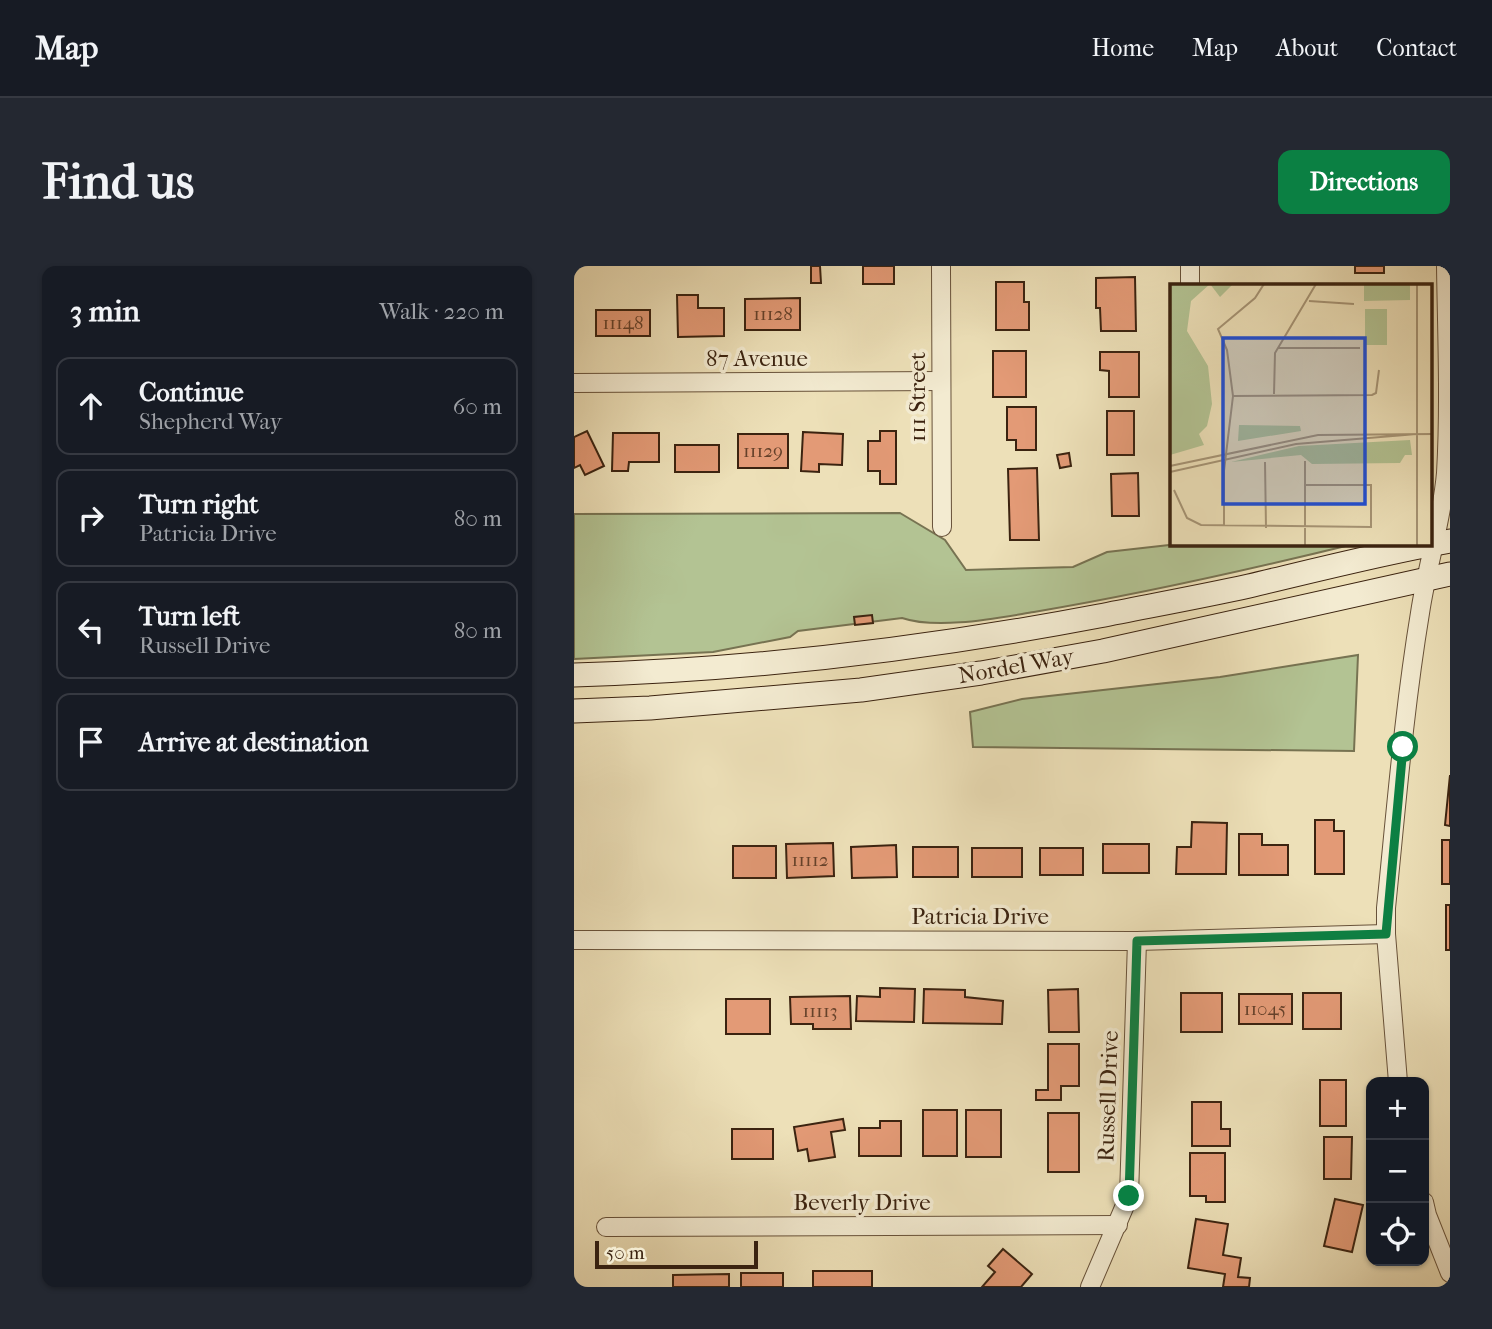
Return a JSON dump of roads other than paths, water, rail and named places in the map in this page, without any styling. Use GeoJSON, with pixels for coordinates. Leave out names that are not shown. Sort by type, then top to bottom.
{"type":"FeatureCollection","features":[{"type":"Feature","properties":{"kind":"main road","name":"Nordel Way"},"geometry":{"type":"LineString","coordinates":[[574,675],[829,658],[1002,633],[1248,586],[1422,546]]}},
{"type":"Feature","properties":{"kind":"main road","name":"Nordel Way"},"geometry":{"type":"LineString","coordinates":[[574,711],[662,707],[861,690],[981,673],[1103,651],[1450,573]]}},
{"type":"Feature","properties":{"kind":"street","name":"111 Street"},"geometry":{"type":"LineString","coordinates":[[941,266],[942,527]]}},
{"type":"Feature","properties":{"kind":"street"},"geometry":{"type":"LineString","coordinates":[[1190,266],[1190,284]]}},
{"type":"Feature","properties":{"kind":"street"},"geometry":{"type":"LineString","coordinates":[[1398,1077],[1386,934],[1403,747],[1420,613],[1427,578],[1442,542],[1447,459],[1446,266]]}},
{"type":"Feature","properties":{"kind":"street","name":"87 Avenue"},"geometry":{"type":"LineString","coordinates":[[574,383],[941,382]]}},
{"type":"Feature","properties":{"kind":"street","name":"Patricia Drive"},"geometry":{"type":"LineString","coordinates":[[574,940],[1137,941],[1386,934]]}},
{"type":"Feature","properties":{"kind":"street","name":"Russell Drive"},"geometry":{"type":"LineString","coordinates":[[1090,1287],[1129,1196],[1137,941]]}},
{"type":"Feature","properties":{"kind":"street"},"geometry":{"type":"LineString","coordinates":[[1424,1203],[1450,1273]]}},
{"type":"Feature","properties":{"kind":"street","name":"Beverly Drive"},"geometry":{"type":"LineString","coordinates":[[606,1227],[1118,1226]]}}]}
